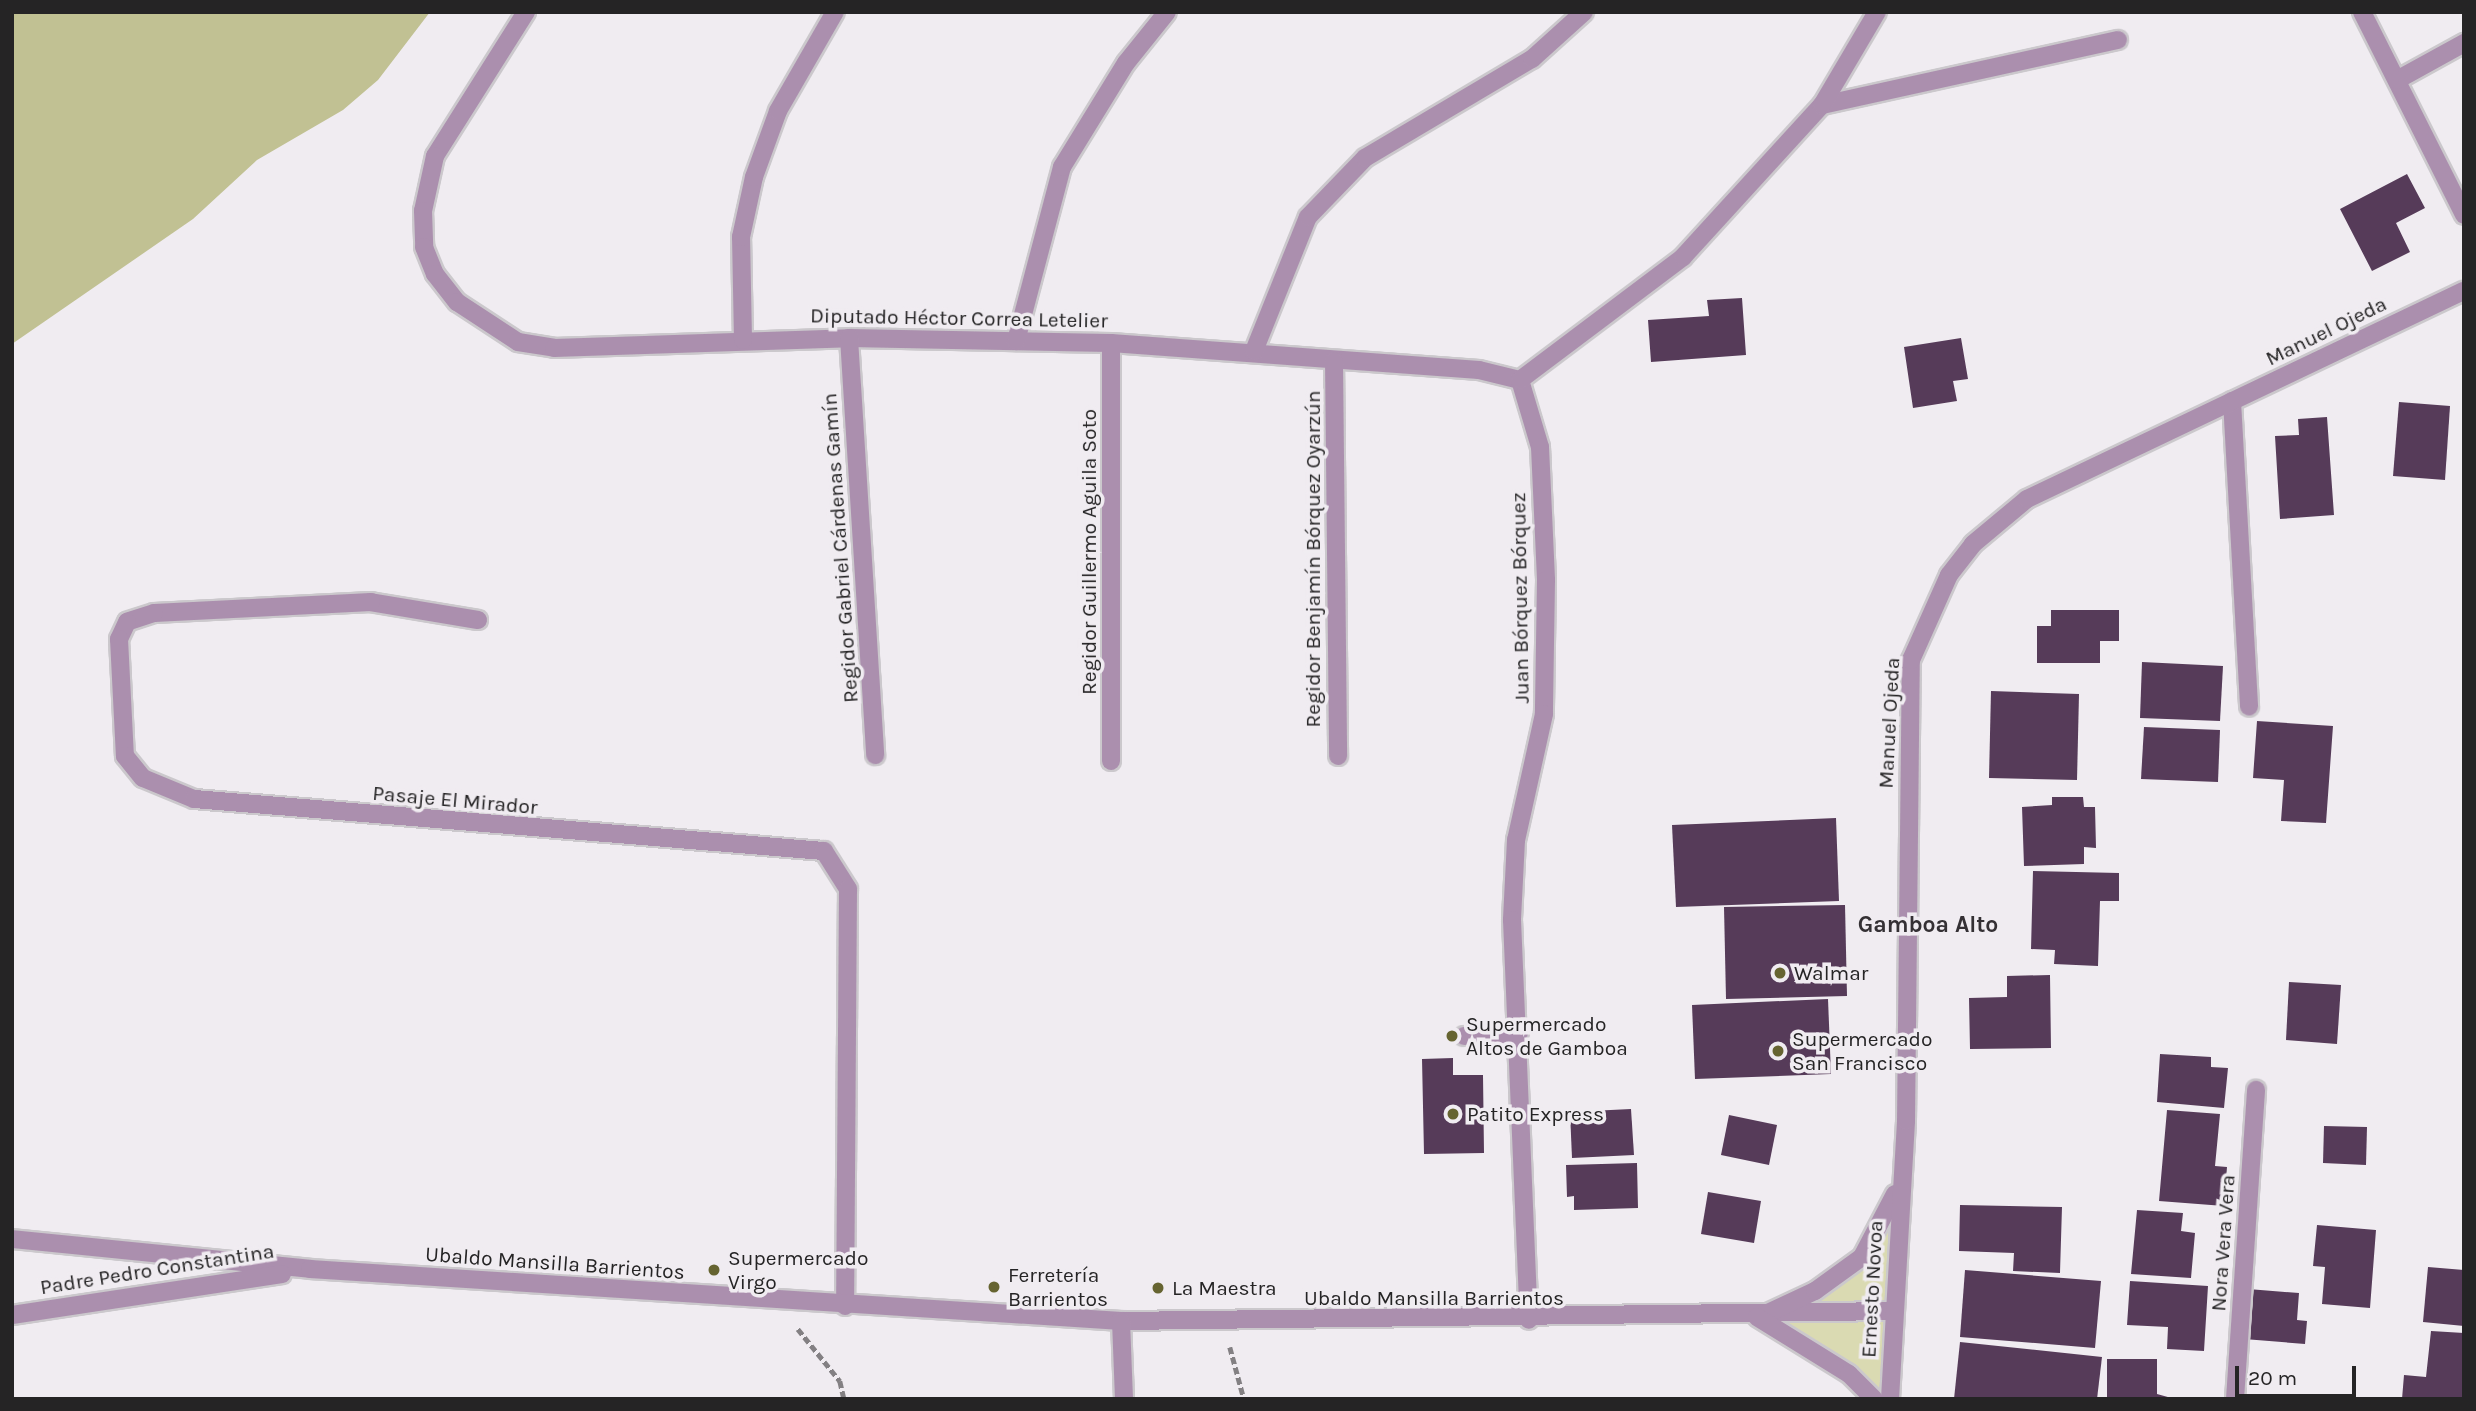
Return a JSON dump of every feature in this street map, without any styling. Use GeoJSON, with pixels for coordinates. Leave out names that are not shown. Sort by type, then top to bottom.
{"type":"FeatureCollection","features":[{"type":"Feature","properties":{"kind":"street","name":"Diputado Héctor Correa Letelier"},"geometry":{"type":"LineString","coordinates":[[526,12],[435,156],[422,211],[424,247],[435,274],[457,302],[518,342],[554,348],[849,338],[1111,343],[1254,351],[1334,361],[1479,370],[1520,380]]}},
{"type":"Feature","properties":{"kind":"street"},"geometry":{"type":"LineString","coordinates":[[743,340],[741,237],[754,177],[778,111],[835,12]]}},
{"type":"Feature","properties":{"kind":"street"},"geometry":{"type":"LineString","coordinates":[[1016,341],[1062,167],[1126,63],[1167,12]]}},
{"type":"Feature","properties":{"kind":"street"},"geometry":{"type":"LineString","coordinates":[[1254,351],[1308,217],[1365,158],[1532,59],[1584,12]]}},
{"type":"Feature","properties":{"kind":"street"},"geometry":{"type":"LineString","coordinates":[[1520,380],[1683,257],[1822,105],[1877,12]]}},
{"type":"Feature","properties":{"kind":"street"},"geometry":{"type":"LineString","coordinates":[[2362,12],[2464,215]]}},
{"type":"Feature","properties":{"kind":"street"},"geometry":{"type":"LineString","coordinates":[[1822,105],[2118,40]]}},
{"type":"Feature","properties":{"kind":"street"},"geometry":{"type":"LineString","coordinates":[[2397,80],[2464,43]]}},
{"type":"Feature","properties":{"kind":"street","name":"Manuel Ojeda"},"geometry":{"type":"LineString","coordinates":[[1901,1181],[1908,705],[1912,660],[1923,625],[1973,544],[2027,499],[2464,290]]}},
{"type":"Feature","properties":{"kind":"street","name":"Regidor Gabriel Cárdenas Gamín"},"geometry":{"type":"LineString","coordinates":[[849,338],[875,755]]}},
{"type":"Feature","properties":{"kind":"street","name":"Regidor Guillermo Aguila Soto"},"geometry":{"type":"LineString","coordinates":[[1111,343],[1111,761]]}},
{"type":"Feature","properties":{"kind":"street","name":"Regidor Benjamín Bórquez Oyarzún"},"geometry":{"type":"LineString","coordinates":[[1334,361],[1338,756]]}},
{"type":"Feature","properties":{"kind":"street","name":"Juan Bórquez Bórquez"},"geometry":{"type":"LineString","coordinates":[[1520,380],[1535,413],[1540,447],[1546,580],[1544,714],[1516,853],[1512,920],[1519,1033],[1529,1320]]}},
{"type":"Feature","properties":{"kind":"street"},"geometry":{"type":"LineString","coordinates":[[2232,401],[2249,707]]}},
{"type":"Feature","properties":{"kind":"street","name":"Pasaje El Mirador"},"geometry":{"type":"LineString","coordinates":[[478,620],[371,602],[154,613],[127,622],[119,639],[125,756],[143,778],[194,800],[824,851],[848,889],[845,1306]]}},
{"type":"Feature","properties":{"kind":"street"},"geometry":{"type":"LineString","coordinates":[[1464,1036],[1519,1033]]}},
{"type":"Feature","properties":{"kind":"street","name":"Nora Vera Vera"},"geometry":{"type":"LineString","coordinates":[[2235,1399],[2256,1090]]}},
{"type":"Feature","properties":{"kind":"street"},"geometry":{"type":"LineString","coordinates":[[1757,1317],[1815,1291],[1862,1257],[1901,1181]]}},
{"type":"Feature","properties":{"kind":"street","name":"Ernesto Novoa"},"geometry":{"type":"LineString","coordinates":[[1890,1399],[1901,1181]]}},
{"type":"Feature","properties":{"kind":"street","name":"Ubaldo Mansilla Barrientos"},"geometry":{"type":"LineString","coordinates":[[12,1239],[310,1269],[845,1306],[1122,1321],[1529,1320],[1757,1317],[1894,1311]]}},
{"type":"Feature","properties":{"kind":"street","name":"Padre Pedro Constantina"},"geometry":{"type":"LineString","coordinates":[[12,1315],[310,1269]]}},
{"type":"Feature","properties":{"kind":"street"},"geometry":{"type":"LineString","coordinates":[[1757,1317],[1849,1374],[1874,1399]]}},
{"type":"Feature","properties":{"kind":"street"},"geometry":{"type":"LineString","coordinates":[[1122,1321],[1124,1399]]}},
{"type":"Feature","properties":{"kind":"path"},"geometry":{"type":"LineString","coordinates":[[775,1301],[840,1381],[844,1399]]}},
{"type":"Feature","properties":{"kind":"path"},"geometry":{"type":"LineString","coordinates":[[1223,1322],[1244,1399]]}},
{"type":"Feature","properties":{"kind":"green space"},"geometry":{"type":"Polygon","coordinates":[[[12,12],[430,12],[378,80],[343,110],[257,160],[193,219],[12,344],[12,12]]]}},
{"type":"Feature","properties":{"kind":"green space"},"geometry":{"type":"Polygon","coordinates":[[[1901,1181],[1890,1399],[1874,1399],[1757,1317],[1841,1275],[1901,1181]]]}},
{"type":"Feature","properties":{"kind":"building"},"geometry":{"type":"Polygon","coordinates":[[[2407,174],[2425,208],[2396,223],[2410,252],[2372,271],[2340,209],[2407,174]]]}},
{"type":"Feature","properties":{"kind":"building"},"geometry":{"type":"Polygon","coordinates":[[[1742,298],[1746,355],[1651,362],[1648,320],[1709,316],[1707,300],[1742,298]]]}},
{"type":"Feature","properties":{"kind":"building"},"geometry":{"type":"Polygon","coordinates":[[[1961,338],[1968,379],[1953,381],[1957,401],[1913,408],[1904,347],[1961,338]]]}},
{"type":"Feature","properties":{"kind":"building"},"geometry":{"type":"Polygon","coordinates":[[[2399,402],[2450,406],[2445,480],[2393,476],[2399,402]]]}},
{"type":"Feature","properties":{"kind":"building"},"geometry":{"type":"Polygon","coordinates":[[[2327,417],[2334,515],[2280,519],[2275,436],[2299,435],[2298,419],[2327,417]]]}},
{"type":"Feature","properties":{"kind":"building"},"geometry":{"type":"Polygon","coordinates":[[[2051,610],[2119,610],[2119,641],[2100,641],[2100,663],[2037,663],[2037,626],[2051,626],[2051,610]]]}},
{"type":"Feature","properties":{"kind":"building"},"geometry":{"type":"Polygon","coordinates":[[[2142,662],[2223,666],[2220,721],[2140,718],[2142,662]]]}},
{"type":"Feature","properties":{"kind":"building"},"geometry":{"type":"Polygon","coordinates":[[[1991,691],[2079,694],[2077,780],[1989,778],[1991,691]]]}},
{"type":"Feature","properties":{"kind":"building"},"geometry":{"type":"Polygon","coordinates":[[[2257,721],[2333,726],[2326,823],[2281,821],[2284,780],[2253,778],[2257,721]]]}},
{"type":"Feature","properties":{"kind":"building"},"geometry":{"type":"Polygon","coordinates":[[[2144,727],[2220,730],[2218,782],[2141,779],[2144,727]]]}},
{"type":"Feature","properties":{"kind":"building"},"geometry":{"type":"Polygon","coordinates":[[[2052,797],[2083,797],[2084,807],[2095,807],[2096,848],[2084,847],[2084,864],[2024,866],[2022,807],[2052,805],[2052,797]]]}},
{"type":"Feature","properties":{"kind":"building"},"geometry":{"type":"Polygon","coordinates":[[[1836,818],[1839,901],[1676,907],[1672,825],[1836,818]]]}},
{"type":"Feature","properties":{"kind":"building"},"geometry":{"type":"Polygon","coordinates":[[[2033,871],[2119,873],[2119,901],[2100,901],[2098,966],[2054,964],[2055,950],[2031,949],[2033,871]]]}},
{"type":"Feature","properties":{"kind":"building"},"geometry":{"type":"Polygon","coordinates":[[[1845,905],[1847,996],[1726,999],[1724,907],[1845,905]]]}},
{"type":"Feature","properties":{"kind":"building"},"geometry":{"type":"Polygon","coordinates":[[[2050,975],[2051,1048],[1970,1049],[1969,998],[2007,997],[2007,976],[2050,975]]]}},
{"type":"Feature","properties":{"kind":"building"},"geometry":{"type":"Polygon","coordinates":[[[2289,982],[2341,985],[2337,1044],[2286,1040],[2289,982]]]}},
{"type":"Feature","properties":{"kind":"building"},"geometry":{"type":"Polygon","coordinates":[[[1828,999],[1831,1074],[1695,1079],[1692,1005],[1828,999]]]}},
{"type":"Feature","properties":{"kind":"building"},"geometry":{"type":"Polygon","coordinates":[[[2160,1054],[2211,1057],[2211,1067],[2228,1068],[2224,1108],[2157,1102],[2160,1054]]]}},
{"type":"Feature","properties":{"kind":"building","name":"Patito Express"},"geometry":{"type":"Polygon","coordinates":[[[1453,1058],[1453,1075],[1483,1075],[1484,1153],[1424,1154],[1422,1059],[1453,1058]]]}},
{"type":"Feature","properties":{"kind":"building"},"geometry":{"type":"Polygon","coordinates":[[[1631,1109],[1634,1155],[1572,1158],[1570,1112],[1631,1109]]]}},
{"type":"Feature","properties":{"kind":"building"},"geometry":{"type":"Polygon","coordinates":[[[2167,1110],[2220,1114],[2215,1166],[2227,1167],[2224,1206],[2159,1201],[2167,1110]]]}},
{"type":"Feature","properties":{"kind":"building"},"geometry":{"type":"Polygon","coordinates":[[[1729,1115],[1777,1125],[1769,1165],[1721,1155],[1729,1115]]]}},
{"type":"Feature","properties":{"kind":"building"},"geometry":{"type":"Polygon","coordinates":[[[2324,1126],[2367,1127],[2366,1165],[2323,1163],[2324,1126]]]}},
{"type":"Feature","properties":{"kind":"building"},"geometry":{"type":"Polygon","coordinates":[[[1637,1163],[1638,1208],[1574,1210],[1574,1196],[1567,1197],[1566,1165],[1637,1163]]]}},
{"type":"Feature","properties":{"kind":"building"},"geometry":{"type":"Polygon","coordinates":[[[1708,1192],[1761,1201],[1754,1243],[1701,1234],[1708,1192]]]}},
{"type":"Feature","properties":{"kind":"building"},"geometry":{"type":"Polygon","coordinates":[[[1960,1205],[2062,1207],[2060,1273],[2013,1271],[2014,1253],[1959,1251],[1960,1205]]]}},
{"type":"Feature","properties":{"kind":"building"},"geometry":{"type":"Polygon","coordinates":[[[2137,1210],[2183,1213],[2181,1231],[2195,1233],[2191,1278],[2131,1274],[2137,1210]]]}},
{"type":"Feature","properties":{"kind":"building"},"geometry":{"type":"Polygon","coordinates":[[[2317,1225],[2376,1230],[2370,1308],[2322,1304],[2325,1267],[2313,1266],[2317,1225]]]}},
{"type":"Feature","properties":{"kind":"building"},"geometry":{"type":"Polygon","coordinates":[[[2428,1267],[2464,1270],[2464,1326],[2423,1322],[2428,1267]]]}},
{"type":"Feature","properties":{"kind":"building"},"geometry":{"type":"Polygon","coordinates":[[[1965,1270],[2101,1281],[2095,1348],[1960,1337],[1965,1270]]]}},
{"type":"Feature","properties":{"kind":"building"},"geometry":{"type":"Polygon","coordinates":[[[2130,1281],[2208,1286],[2204,1351],[2167,1349],[2168,1327],[2127,1325],[2130,1281]]]}},
{"type":"Feature","properties":{"kind":"building"},"geometry":{"type":"Polygon","coordinates":[[[2248,1289],[2299,1293],[2297,1320],[2307,1321],[2305,1344],[2244,1339],[2248,1289]]]}},
{"type":"Feature","properties":{"kind":"building"},"geometry":{"type":"Polygon","coordinates":[[[2431,1331],[2464,1333],[2464,1399],[2402,1399],[2404,1375],[2426,1377],[2431,1331]]]}},
{"type":"Feature","properties":{"kind":"building"},"geometry":{"type":"Polygon","coordinates":[[[1960,1342],[2102,1357],[2097,1399],[1954,1399],[1960,1342]]]}},
{"type":"Feature","properties":{"kind":"building"},"geometry":{"type":"Polygon","coordinates":[[[2107,1359],[2157,1359],[2157,1394],[2175,1399],[2107,1399],[2107,1359]]]}},
{"type":"Feature","properties":{"kind":"place","name":"Walmar"},"geometry":{"type":"Point","coordinates":[1780,973]}},
{"type":"Feature","properties":{"kind":"place","name":"Supermercado Altos de Gamboa"},"geometry":{"type":"Point","coordinates":[1452,1036]}},
{"type":"Feature","properties":{"kind":"place","name":"Supermercado San Francisco"},"geometry":{"type":"Point","coordinates":[1778,1051]}},
{"type":"Feature","properties":{"kind":"place","name":"Patito Express"},"geometry":{"type":"Point","coordinates":[1453,1114]}},
{"type":"Feature","properties":{"kind":"place","name":"Supermercado Virgo"},"geometry":{"type":"Point","coordinates":[714,1270]}},
{"type":"Feature","properties":{"kind":"place","name":"Ferretería Barrientos"},"geometry":{"type":"Point","coordinates":[994,1287]}},
{"type":"Feature","properties":{"kind":"place","name":"La Maestra"},"geometry":{"type":"Point","coordinates":[1158,1288]}},
{"type":"Feature","properties":{"kind":"district","name":"Gamboa Alto"},"geometry":{"type":"Point","coordinates":[1928,925]}}]}
